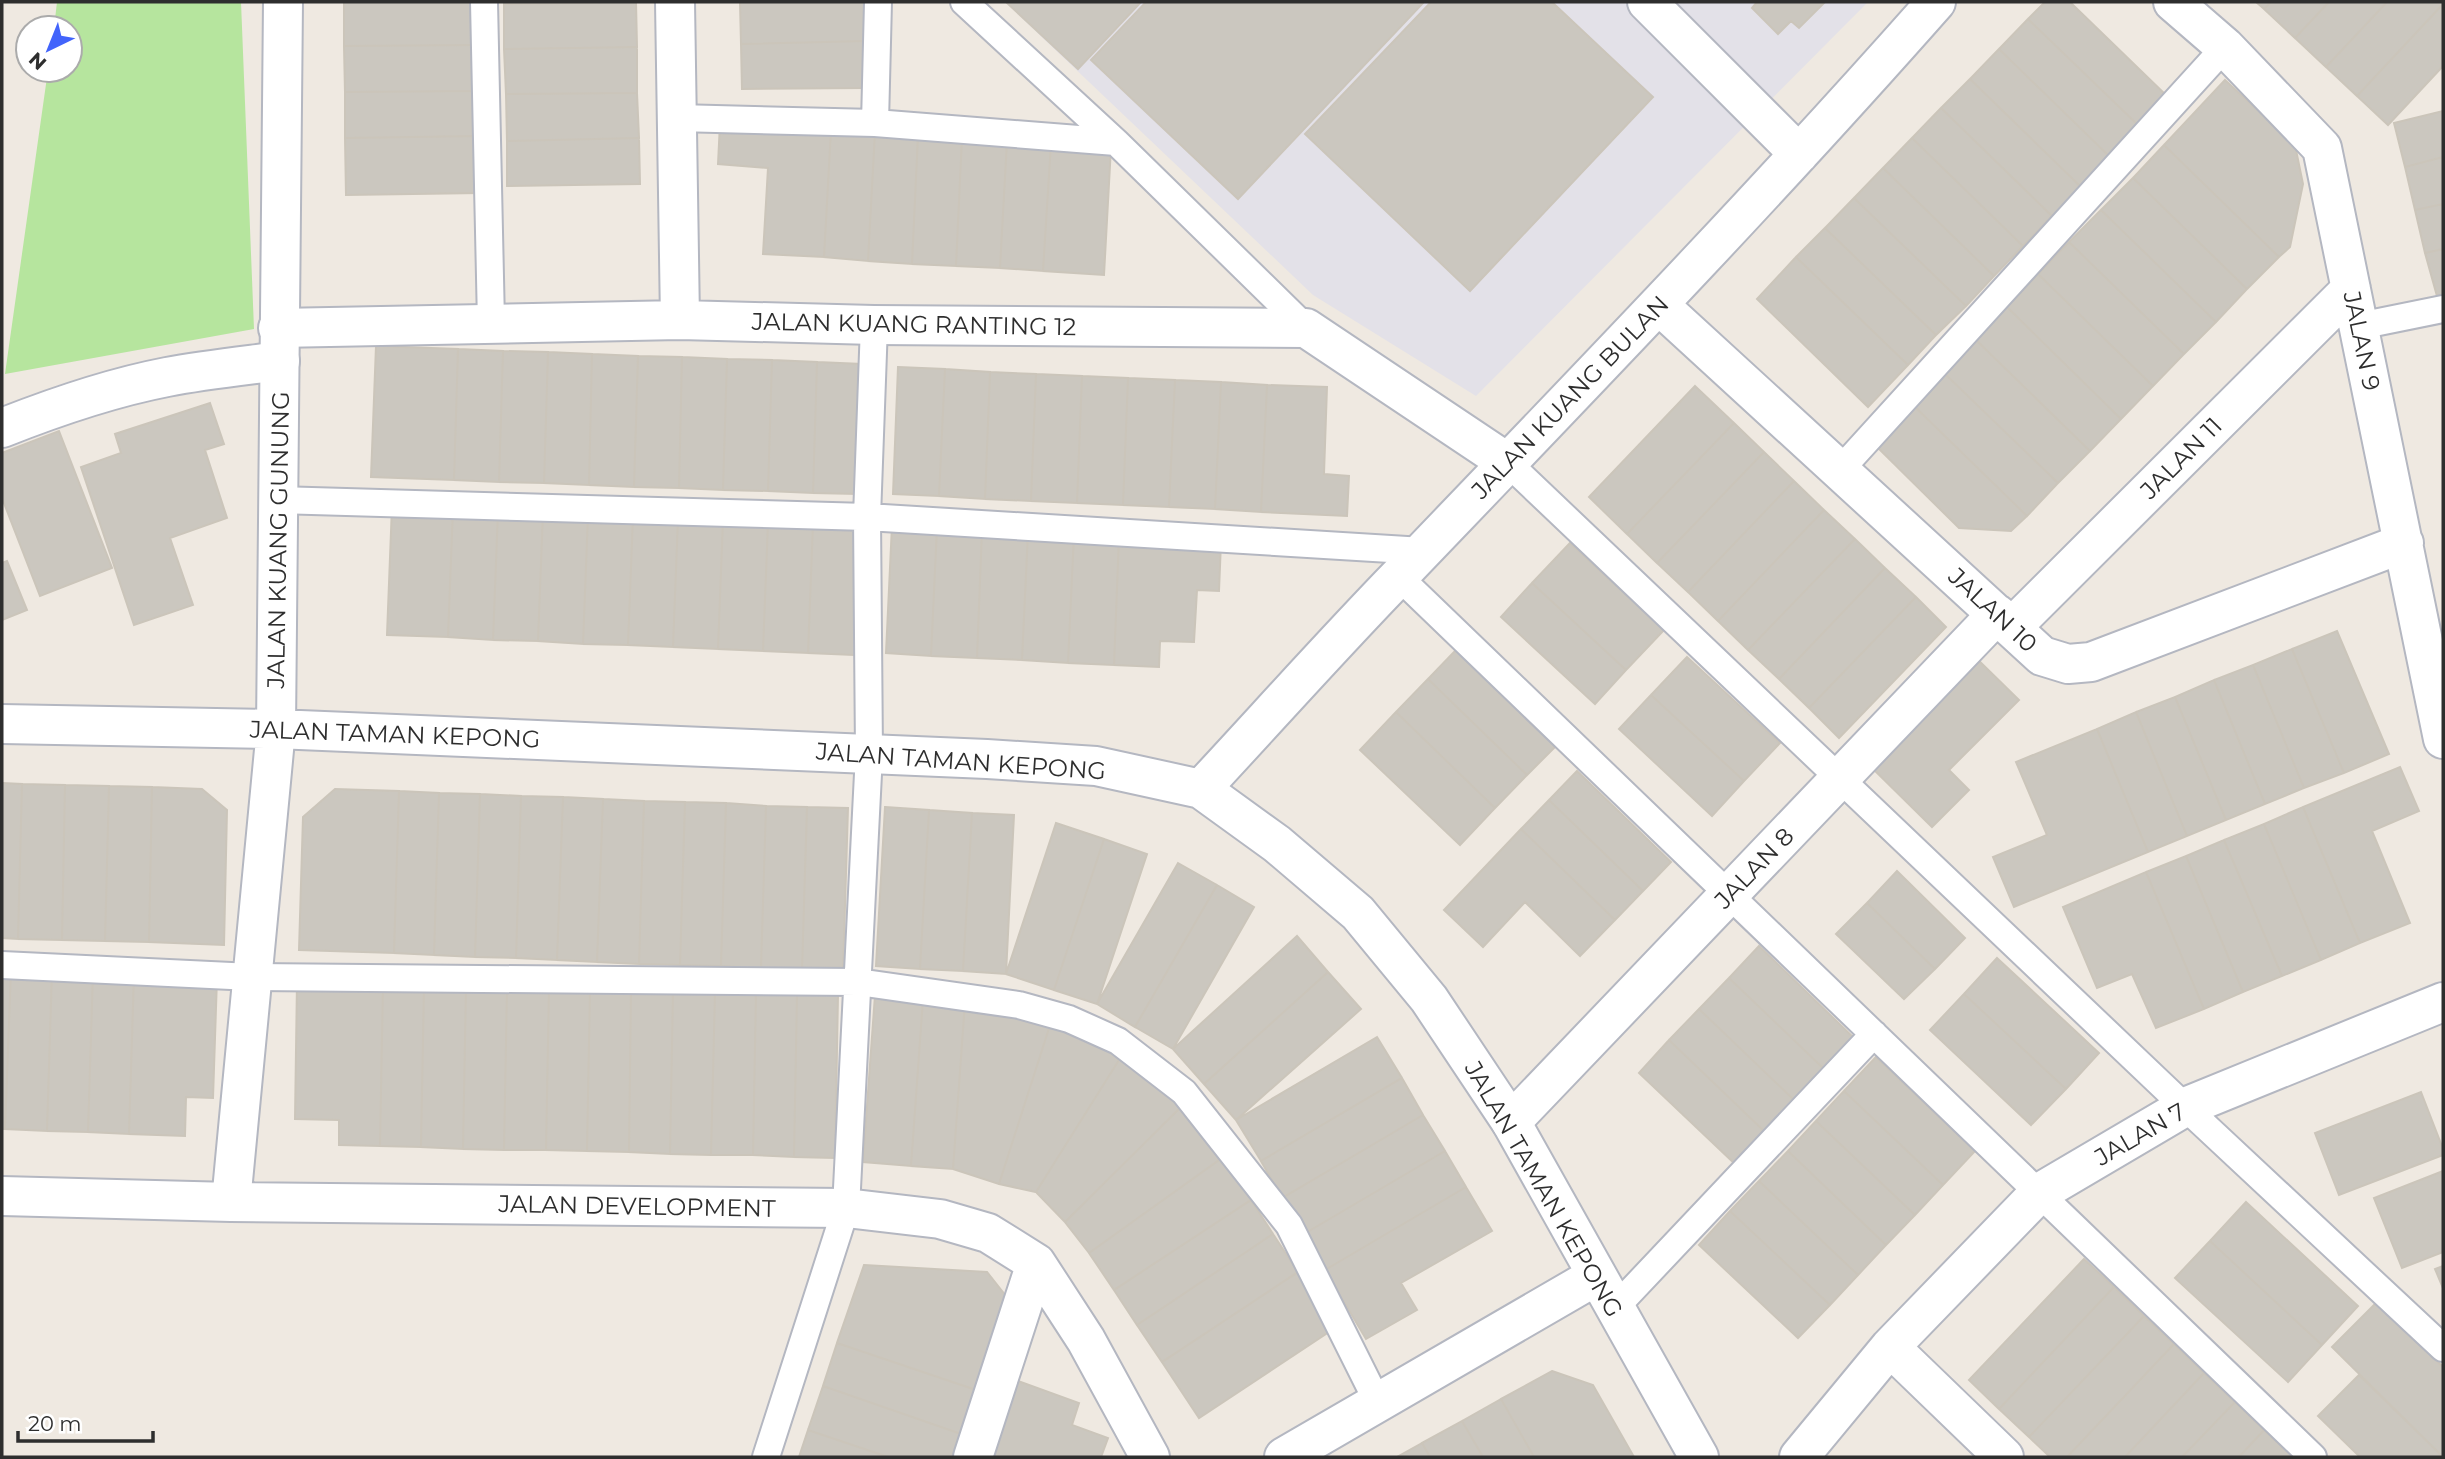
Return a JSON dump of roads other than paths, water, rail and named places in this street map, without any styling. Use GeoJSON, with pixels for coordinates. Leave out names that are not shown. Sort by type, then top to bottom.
{"type":"FeatureCollection","features":[{"type":"Feature","properties":{"kind":"street","name":"JALAN KUANG GUNUNG"},"geometry":{"type":"LineString","coordinates":[[231,1202],[276,729],[283,2]]}},
{"type":"Feature","properties":{"kind":"street"},"geometry":{"type":"LineString","coordinates":[[675,2],[680,320]]}},
{"type":"Feature","properties":{"kind":"street"},"geometry":{"type":"LineString","coordinates":[[1647,2],[1799,154]]}},
{"type":"Feature","properties":{"kind":"street","name":"JALAN KUANG BULAN"},"geometry":{"type":"LineString","coordinates":[[1201,789],[1410,564],[1659,305],[1936,2]]}},
{"type":"Feature","properties":{"kind":"street","name":"JALAN 9"},"geometry":{"type":"LineString","coordinates":[[2173,2],[2225,47],[2322,148],[2443,739]]}},
{"type":"Feature","properties":{"kind":"street","name":"JALAN 11"},"geometry":{"type":"LineString","coordinates":[[2005,620],[2351,289]]}},
{"type":"Feature","properties":{"kind":"street","name":"JALAN 10"},"geometry":{"type":"LineString","coordinates":[[1659,305],[2042,656],[2068,664],[2091,662],[2404,543]]}},
{"type":"Feature","properties":{"kind":"street","name":"JALAN KUANG RANTING 12"},"geometry":{"type":"LineString","coordinates":[[2,428],[78,400],[279,345],[491,323],[680,320],[874,325],[1306,328]]}},
{"type":"Feature","properties":{"kind":"street"},"geometry":{"type":"LineString","coordinates":[[1306,328],[1508,463]]}},
{"type":"Feature","properties":{"kind":"street","name":"JALAN 8"},"geometry":{"type":"LineString","coordinates":[[1511,1122],[1840,778],[2005,620]]}},
{"type":"Feature","properties":{"kind":"street","name":"JALAN TAMAN KEPONG"},"geometry":{"type":"LineString","coordinates":[[2,724],[276,729],[1096,766],[1201,789],[1277,844],[1358,913],[1429,999],[1511,1122],[1699,1457]]}},
{"type":"Feature","properties":{"kind":"street","name":"JALAN 7"},"geometry":{"type":"LineString","coordinates":[[1799,1457],[1890,1347],[2039,1193],[2185,1107],[2443,1002]]}},
{"type":"Feature","properties":{"kind":"street","name":"JALAN DEVELOPMENT"},"geometry":{"type":"LineString","coordinates":[[2,1196],[231,1202],[846,1208],[940,1219],[988,1233],[1036,1263],[1087,1340],[1150,1457]]}},
{"type":"Feature","properties":{"kind":"street"},"geometry":{"type":"LineString","coordinates":[[973,1457],[1036,1263]]}},
{"type":"Feature","properties":{"kind":"street"},"geometry":{"type":"LineString","coordinates":[[1284,1457],[1378,1403],[1605,1293]]}},
{"type":"Feature","properties":{"kind":"street"},"geometry":{"type":"LineString","coordinates":[[1890,1347],[1993,1454]]}},
{"type":"Feature","properties":{"kind":"lane"},"geometry":{"type":"LineString","coordinates":[[484,2],[491,323]]}},
{"type":"Feature","properties":{"kind":"lane"},"geometry":{"type":"LineString","coordinates":[[876,123],[878,2]]}},
{"type":"Feature","properties":{"kind":"lane"},"geometry":{"type":"LineString","coordinates":[[964,2],[1116,142],[1306,328]]}},
{"type":"Feature","properties":{"kind":"lane"},"geometry":{"type":"LineString","coordinates":[[1841,469],[2225,47]]}},
{"type":"Feature","properties":{"kind":"lane"},"geometry":{"type":"LineString","coordinates":[[677,118],[876,123],[1116,142]]}},
{"type":"Feature","properties":{"kind":"lane"},"geometry":{"type":"LineString","coordinates":[[2359,326],[2443,309]]}},
{"type":"Feature","properties":{"kind":"lane"},"geometry":{"type":"LineString","coordinates":[[766,1457],[846,1208],[869,754],[867,517],[874,325]]}},
{"type":"Feature","properties":{"kind":"lane"},"geometry":{"type":"LineString","coordinates":[[1508,463],[2185,1107],[2443,1348]]}},
{"type":"Feature","properties":{"kind":"lane"},"geometry":{"type":"LineString","coordinates":[[277,500],[867,517],[1410,564],[1729,895],[2313,1457]]}},
{"type":"Feature","properties":{"kind":"lane"},"geometry":{"type":"LineString","coordinates":[[2,965],[252,976],[858,982],[1019,1005],[1069,1019],[1118,1041],[1184,1092],[1289,1226],[1378,1403]]}},
{"type":"Feature","properties":{"kind":"lane"},"geometry":{"type":"LineString","coordinates":[[1605,1293],[1874,1034]]}}]}
